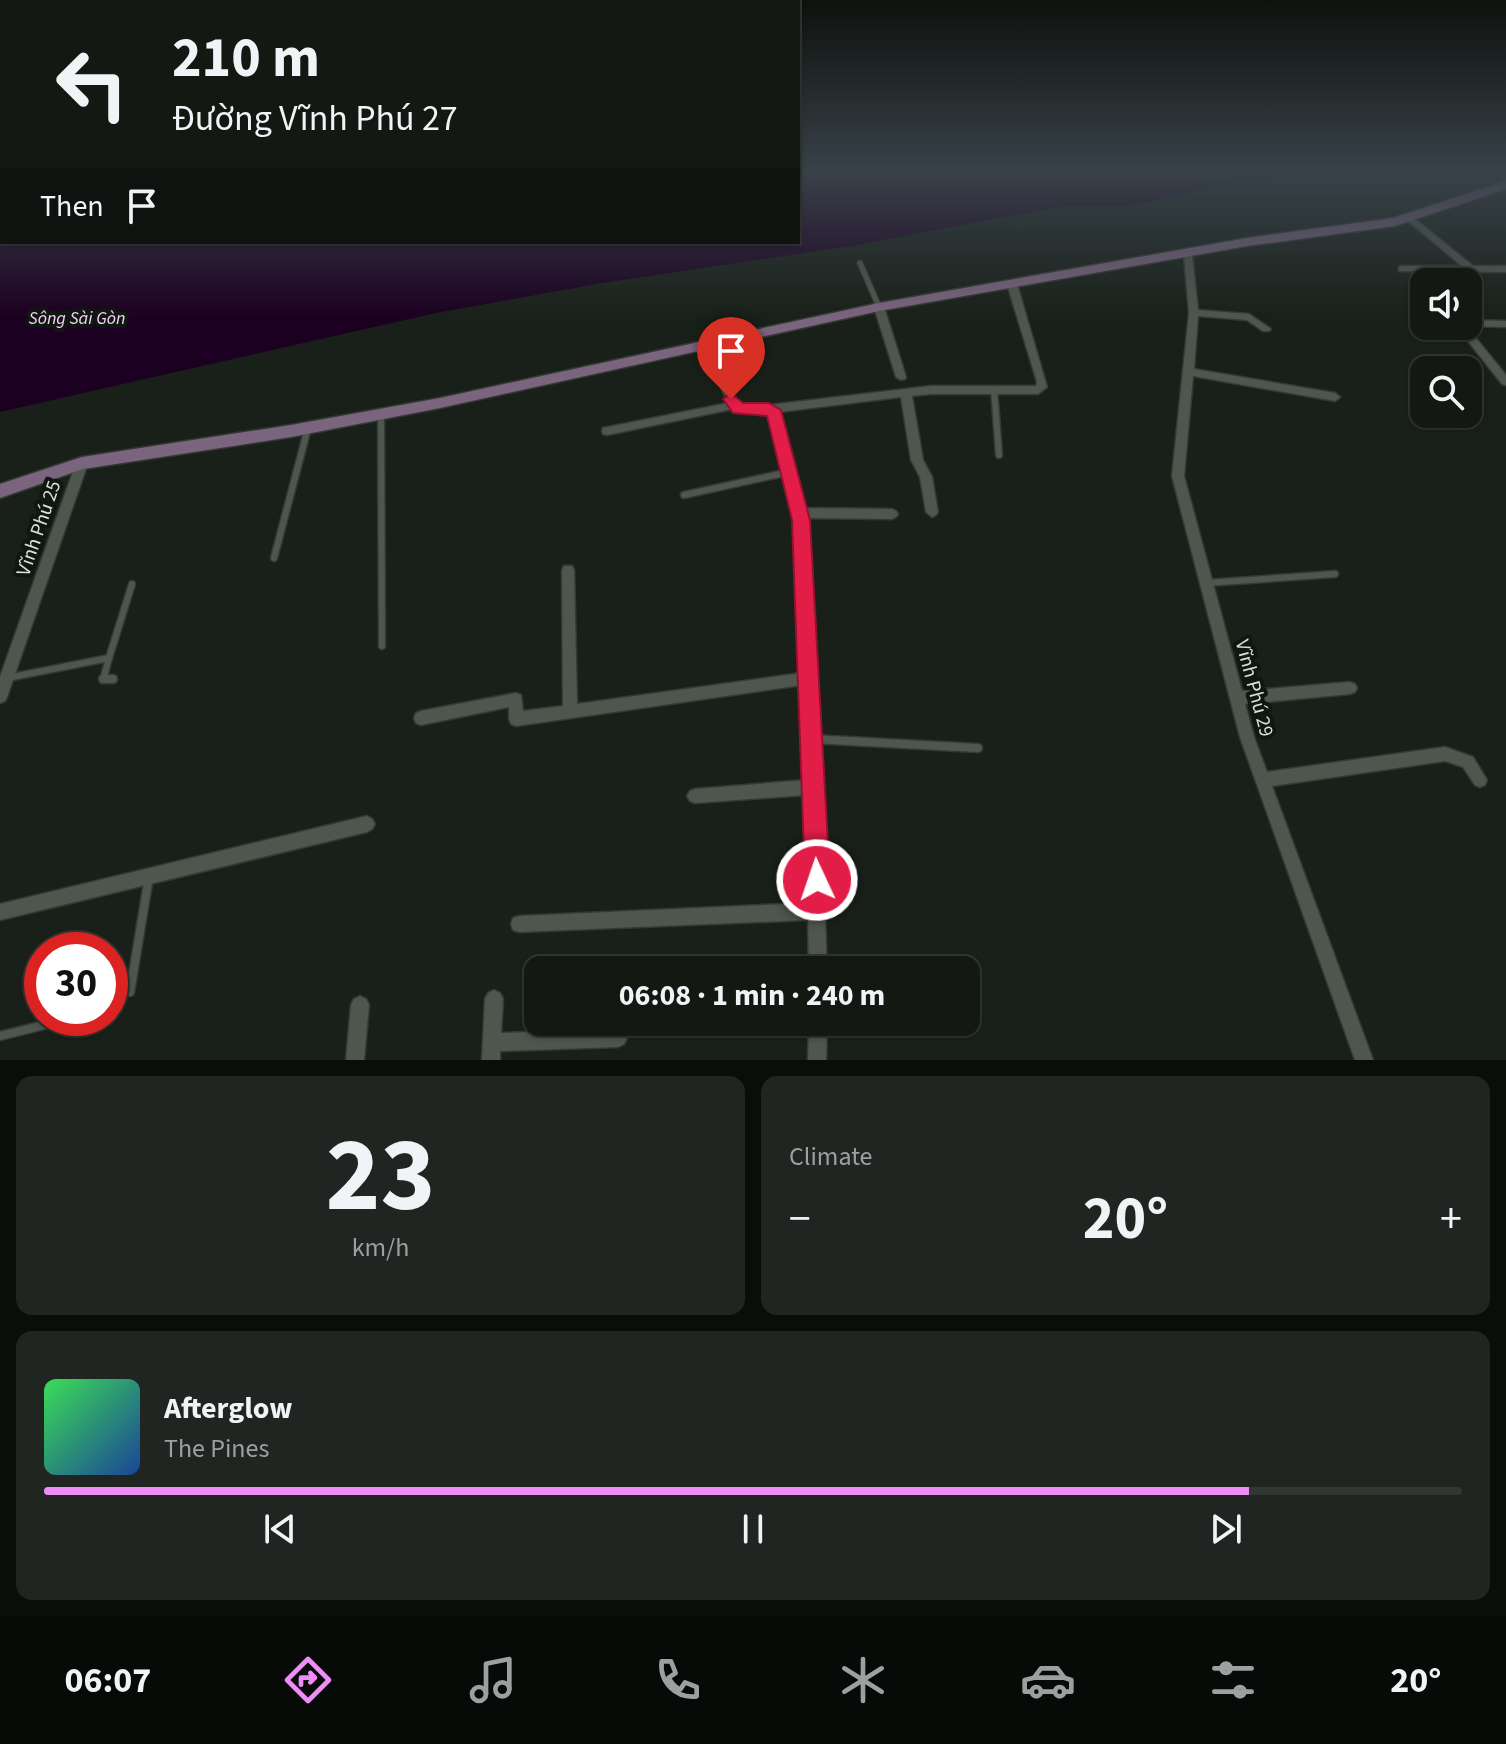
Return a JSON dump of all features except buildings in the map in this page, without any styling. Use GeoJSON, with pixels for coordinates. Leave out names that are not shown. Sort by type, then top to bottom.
{"type":"FeatureCollection","features":[{"type":"Feature","properties":{"kind":"street"},"geometry":{"type":"LineString","coordinates":[[0,491],[82,463],[381,414],[538,383],[706,343],[879,307],[1247,242],[1393,220]]}},
{"type":"Feature","properties":{"kind":"street"},"geometry":{"type":"LineString","coordinates":[[1413,220],[1470,268]]}},
{"type":"Feature","properties":{"kind":"street","name":"Vĩnh Phú 29"},"geometry":{"type":"LineString","coordinates":[[1183,255],[1194,313],[1178,476],[1236,698],[1364,1060]]}},
{"type":"Feature","properties":{"kind":"street"},"geometry":{"type":"LineString","coordinates":[[1402,269],[1410,269]]}},
{"type":"Feature","properties":{"kind":"street"},"geometry":{"type":"LineString","coordinates":[[1482,269],[1506,269]]}},
{"type":"Feature","properties":{"kind":"street"},"geometry":{"type":"LineString","coordinates":[[706,343],[739,409],[769,409],[781,405],[906,393],[1038,390],[1042,387],[1012,284]]}},
{"type":"Feature","properties":{"kind":"street"},"geometry":{"type":"LineString","coordinates":[[879,307],[901,377]]}},
{"type":"Feature","properties":{"kind":"street"},"geometry":{"type":"LineString","coordinates":[[1194,313],[1249,317],[1266,329]]}},
{"type":"Feature","properties":{"kind":"street"},"geometry":{"type":"LineString","coordinates":[[1482,323],[1506,324]]}},
{"type":"Feature","properties":{"kind":"street"},"geometry":{"type":"LineString","coordinates":[[1472,340],[1506,382]]}},
{"type":"Feature","properties":{"kind":"street"},"geometry":{"type":"LineString","coordinates":[[1189,372],[1335,397]]}},
{"type":"Feature","properties":{"kind":"street"},"geometry":{"type":"LineString","coordinates":[[906,393],[917,460],[926,477],[932,512]]}},
{"type":"Feature","properties":{"kind":"street"},"geometry":{"type":"LineString","coordinates":[[607,431],[735,405]]}},
{"type":"Feature","properties":{"kind":"street"},"geometry":{"type":"LineString","coordinates":[[769,409],[775,414],[799,513],[810,678],[818,956]]}},
{"type":"Feature","properties":{"kind":"street","name":"Vĩnh Phú 25"},"geometry":{"type":"LineString","coordinates":[[0,697],[82,463]]}},
{"type":"Feature","properties":{"kind":"street"},"geometry":{"type":"LineString","coordinates":[[799,513],[892,514]]}},
{"type":"Feature","properties":{"kind":"street"},"geometry":{"type":"LineString","coordinates":[[568,570],[570,712]]}},
{"type":"Feature","properties":{"kind":"street"},"geometry":{"type":"LineString","coordinates":[[421,718],[516,699],[516,719],[810,678]]}},
{"type":"Feature","properties":{"kind":"street"},"geometry":{"type":"LineString","coordinates":[[1236,698],[1350,688]]}},
{"type":"Feature","properties":{"kind":"street"},"geometry":{"type":"LineString","coordinates":[[1263,780],[1445,754],[1468,762],[1480,780]]}},
{"type":"Feature","properties":{"kind":"street"},"geometry":{"type":"LineString","coordinates":[[695,796],[814,787]]}},
{"type":"Feature","properties":{"kind":"street"},"geometry":{"type":"LineString","coordinates":[[0,912],[367,824]]}},
{"type":"Feature","properties":{"kind":"street"},"geometry":{"type":"LineString","coordinates":[[519,924],[819,911]]}},
{"type":"Feature","properties":{"kind":"street"},"geometry":{"type":"LineString","coordinates":[[494,999],[492,1051],[618,1038]]}},
{"type":"Feature","properties":{"kind":"street"},"geometry":{"type":"LineString","coordinates":[[355,1060],[360,1005]]}},
{"type":"Feature","properties":{"kind":"street"},"geometry":{"type":"LineString","coordinates":[[817,1060],[818,1036]]}},
{"type":"Feature","properties":{"kind":"lane"},"geometry":{"type":"LineString","coordinates":[[860,263],[879,307]]}},
{"type":"Feature","properties":{"kind":"lane"},"geometry":{"type":"LineString","coordinates":[[994,389],[999,455]]}},
{"type":"Feature","properties":{"kind":"lane"},"geometry":{"type":"LineString","coordinates":[[381,414],[382,646]]}},
{"type":"Feature","properties":{"kind":"lane"},"geometry":{"type":"LineString","coordinates":[[274,558],[308,428]]}},
{"type":"Feature","properties":{"kind":"lane"},"geometry":{"type":"LineString","coordinates":[[684,495],[789,472]]}},
{"type":"Feature","properties":{"kind":"lane"},"geometry":{"type":"LineString","coordinates":[[1206,583],[1335,574]]}},
{"type":"Feature","properties":{"kind":"lane"},"geometry":{"type":"LineString","coordinates":[[113,679],[103,680],[132,584]]}},
{"type":"Feature","properties":{"kind":"lane"},"geometry":{"type":"LineString","coordinates":[[7,678],[109,658]]}},
{"type":"Feature","properties":{"kind":"lane"},"geometry":{"type":"LineString","coordinates":[[812,739],[978,748]]}},
{"type":"Feature","properties":{"kind":"lane"},"geometry":{"type":"LineString","coordinates":[[130,992],[149,877]]}},
{"type":"Feature","properties":{"kind":"lane"},"geometry":{"type":"LineString","coordinates":[[0,1036],[24,1030]]}},
{"type":"Feature","properties":{"kind":"water","name":"Sông Sài Gòn"},"geometry":{"type":"Polygon","coordinates":[[[800,220],[987,220],[852,246],[603,283],[436,313],[0,412],[0,244],[800,244],[800,220]]]}},
{"type":"Feature","properties":{"kind":"route"},"geometry":{"type":"LineString","coordinates":[[731,399],[739,409],[769,409],[775,414],[801,520],[817,880]]}}]}
